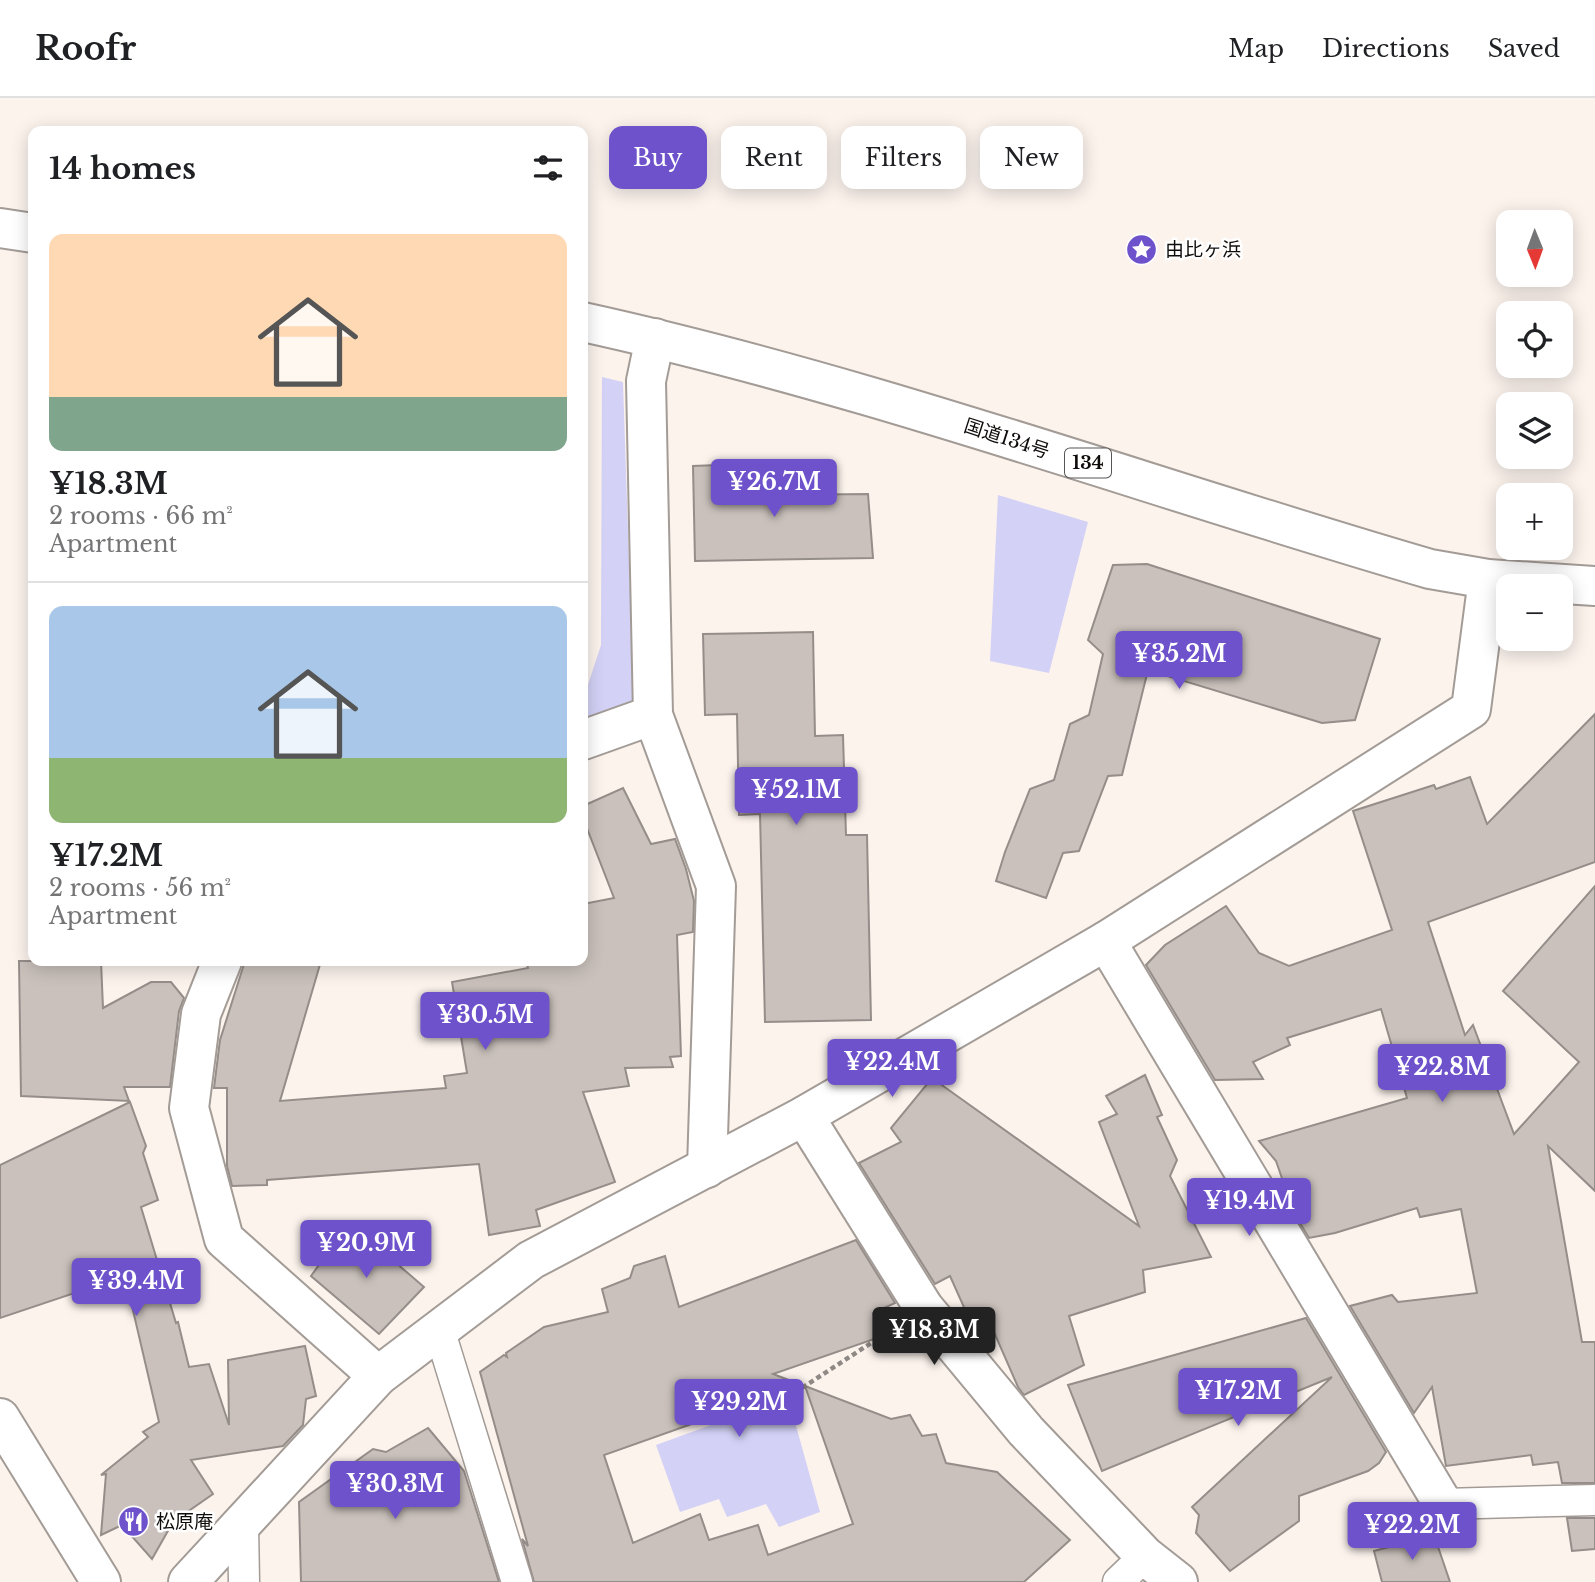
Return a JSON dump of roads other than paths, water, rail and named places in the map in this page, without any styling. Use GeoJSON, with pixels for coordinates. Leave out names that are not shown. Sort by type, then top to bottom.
{"type":"FeatureCollection","features":[{"type":"Feature","properties":{"kind":"main road"},"geometry":{"type":"LineString","coordinates":[[0,228],[28,232]]}},
{"type":"Feature","properties":{"kind":"main road","name":"国道134号"},"geometry":{"type":"LineString","coordinates":[[588,323],[655,338],[911,408],[1430,569],[1488,579],[1595,586]]}},
{"type":"Feature","properties":{"kind":"main road"},"geometry":{"type":"LineString","coordinates":[[655,338],[646,381],[653,715],[716,886],[706,1168]]}},
{"type":"Feature","properties":{"kind":"main road"},"geometry":{"type":"LineString","coordinates":[[188,1582],[378,1376],[531,1260],[804,1116],[1106,941],[1471,709],[1488,579]]}},
{"type":"Feature","properties":{"kind":"main road"},"geometry":{"type":"LineString","coordinates":[[588,738],[653,715]]}},
{"type":"Feature","properties":{"kind":"main road"},"geometry":{"type":"LineString","coordinates":[[1106,941],[1443,1504]]}},
{"type":"Feature","properties":{"kind":"main road"},"geometry":{"type":"LineString","coordinates":[[220,966],[201,1014],[189,1108],[224,1239],[378,1376]]}},
{"type":"Feature","properties":{"kind":"main road"},"geometry":{"type":"LineString","coordinates":[[804,1116],[924,1308],[1026,1431],[1145,1556],[1178,1582]]}},
{"type":"Feature","properties":{"kind":"main road"},"geometry":{"type":"LineString","coordinates":[[0,1418],[101,1582]]}},
{"type":"Feature","properties":{"kind":"lane"},"geometry":{"type":"LineString","coordinates":[[439,1329],[517,1582]]}},
{"type":"Feature","properties":{"kind":"lane"},"geometry":{"type":"LineString","coordinates":[[1443,1504],[1595,1500]]}},
{"type":"Feature","properties":{"kind":"lane"},"geometry":{"type":"LineString","coordinates":[[243,1525],[244,1582]]}},
{"type":"Feature","properties":{"kind":"lane"},"geometry":{"type":"LineString","coordinates":[[1118,1582],[1145,1556]]}},
{"type":"Feature","properties":{"kind":"place","name":"由比ヶ浜"},"geometry":{"type":"Point","coordinates":[1142,249]}},
{"type":"Feature","properties":{"kind":"place","name":"松原庵"},"geometry":{"type":"Point","coordinates":[133,1521]}}]}
